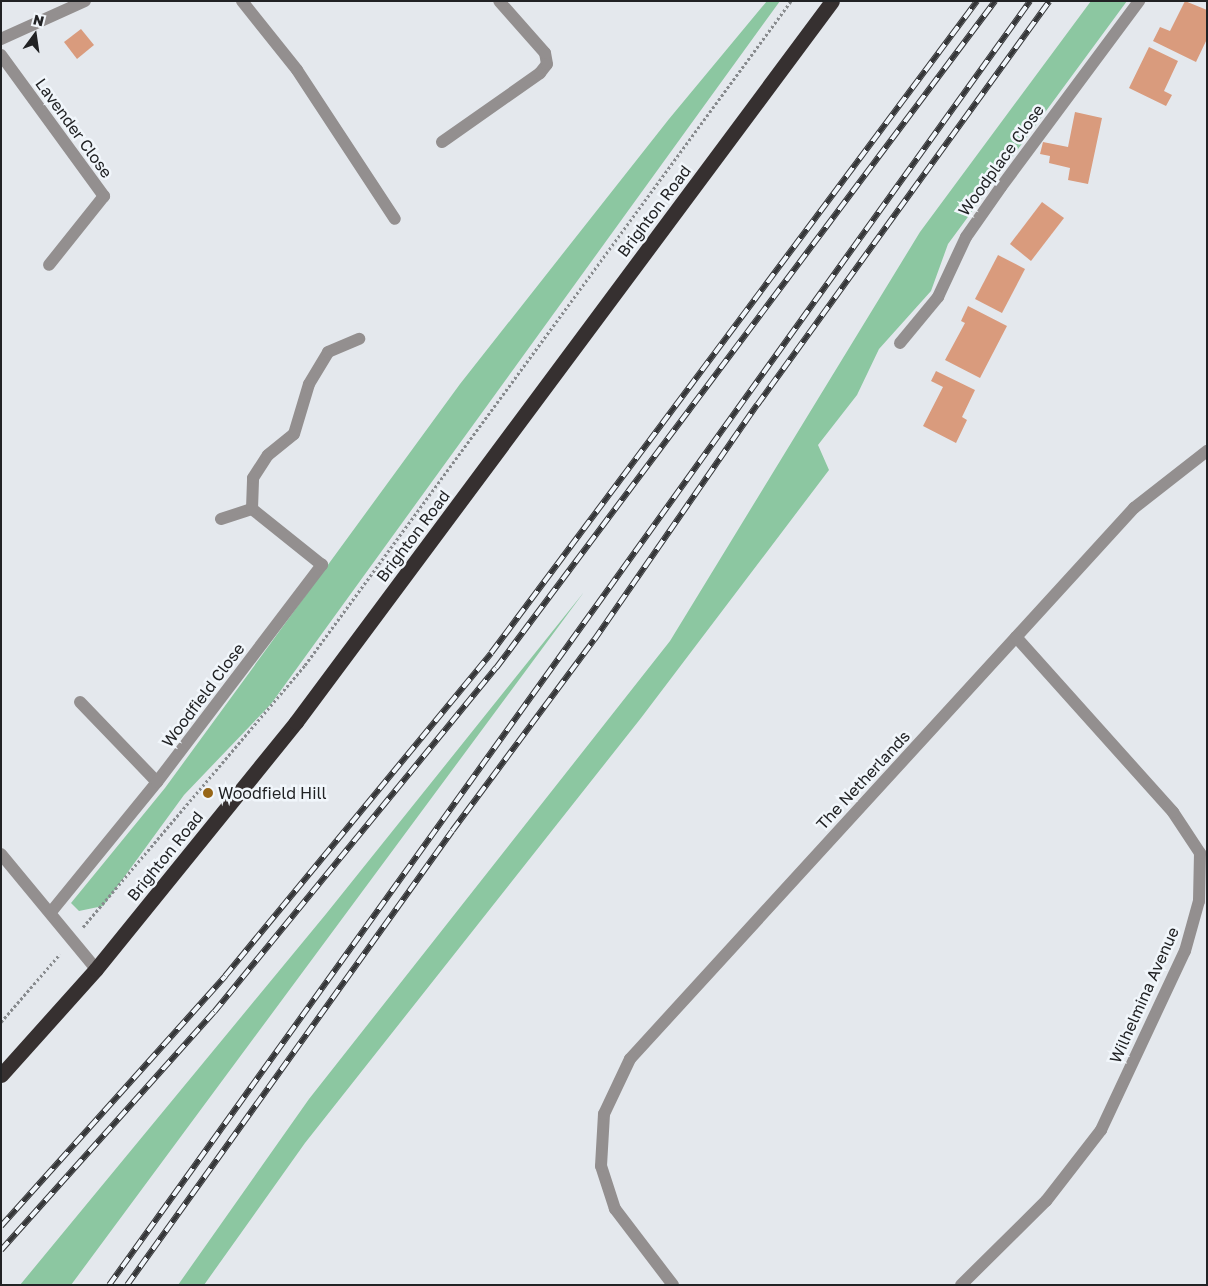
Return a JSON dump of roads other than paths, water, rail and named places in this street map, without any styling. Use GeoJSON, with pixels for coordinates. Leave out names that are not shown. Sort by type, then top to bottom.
{"type":"FeatureCollection","features":[{"type":"Feature","properties":{"kind":"highway","name":"Brighton Road"},"geometry":{"type":"LineString","coordinates":[[1,1075],[96,969],[296,722],[832,1]]}},
{"type":"Feature","properties":{"kind":"street"},"geometry":{"type":"LineString","coordinates":[[1,39],[85,1]]}},
{"type":"Feature","properties":{"kind":"street"},"geometry":{"type":"LineString","coordinates":[[242,1],[297,70],[395,219]]}},
{"type":"Feature","properties":{"kind":"street"},"geometry":{"type":"LineString","coordinates":[[442,142],[540,73],[547,64],[545,53],[499,1]]}},
{"type":"Feature","properties":{"kind":"street","name":"Woodplace Close"},"geometry":{"type":"LineString","coordinates":[[900,343],[938,297],[966,238],[1001,187],[1138,1]]}},
{"type":"Feature","properties":{"kind":"street","name":"Lavender Close"},"geometry":{"type":"LineString","coordinates":[[1,55],[104,196],[49,265]]}},
{"type":"Feature","properties":{"kind":"street"},"geometry":{"type":"LineString","coordinates":[[221,519],[252,509],[253,478],[268,454],[294,434],[309,384],[328,352],[359,339]]}},
{"type":"Feature","properties":{"kind":"street","name":"The Netherlands"},"geometry":{"type":"LineString","coordinates":[[673,1285],[615,1209],[601,1166],[604,1114],[630,1058],[1134,508],[1207,451]]}},
{"type":"Feature","properties":{"kind":"street","name":"Woodfield Close"},"geometry":{"type":"LineString","coordinates":[[51,912],[157,782],[322,565],[252,509]]}},
{"type":"Feature","properties":{"kind":"street","name":"Wilhelmina Avenue"},"geometry":{"type":"LineString","coordinates":[[961,1285],[1046,1201],[1101,1130],[1185,951],[1199,901],[1200,853],[1173,812],[1016,637]]}},
{"type":"Feature","properties":{"kind":"street"},"geometry":{"type":"LineString","coordinates":[[80,702],[157,782]]}},
{"type":"Feature","properties":{"kind":"street"},"geometry":{"type":"LineString","coordinates":[[1,854],[51,912],[96,969]]}},
{"type":"Feature","properties":{"kind":"railway"},"geometry":{"type":"LineString","coordinates":[[1,1226],[225,976],[491,653],[977,1]]}},
{"type":"Feature","properties":{"kind":"railway"},"geometry":{"type":"LineString","coordinates":[[1,1250],[214,1012],[496,668],[995,1]]}},
{"type":"Feature","properties":{"kind":"railway"},"geometry":{"type":"LineString","coordinates":[[109,1285],[1030,1]]}},
{"type":"Feature","properties":{"kind":"railway"},"geometry":{"type":"LineString","coordinates":[[127,1285],[452,831],[594,640],[757,405],[1049,1]]}},
{"type":"Feature","properties":{"kind":"place","name":"Woodfield Hill"},"geometry":{"type":"Point","coordinates":[208,793]}}]}
